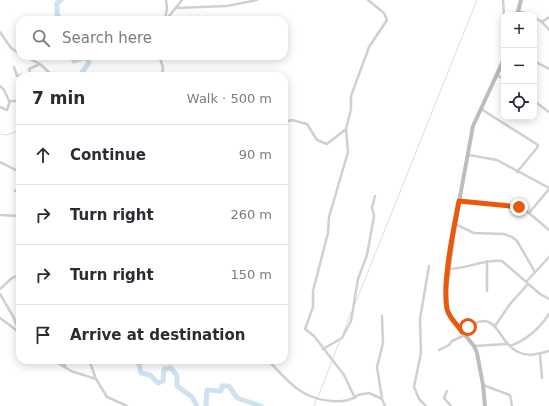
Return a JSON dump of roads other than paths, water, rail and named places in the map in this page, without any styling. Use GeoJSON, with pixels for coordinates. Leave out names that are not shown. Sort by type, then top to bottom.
{"type":"FeatureCollection","features":[{"type":"Feature","properties":{"kind":"street"},"geometry":{"type":"LineString","coordinates":[[166,0],[166,16]]}},
{"type":"Feature","properties":{"kind":"street"},"geometry":{"type":"LineString","coordinates":[[169,16],[182,0]]}},
{"type":"Feature","properties":{"kind":"street"},"geometry":{"type":"LineString","coordinates":[[176,8],[227,6],[258,0]]}},
{"type":"Feature","properties":{"kind":"street"},"geometry":{"type":"LineString","coordinates":[[355,398],[344,375],[314,336],[305,329],[313,307],[313,291],[328,233],[329,217],[348,152],[346,129],[351,109],[350,98],[369,47],[386,20],[384,13],[368,0]]}},
{"type":"Feature","properties":{"kind":"street"},"geometry":{"type":"LineString","coordinates":[[503,0],[504,12]]}},
{"type":"Feature","properties":{"kind":"street"},"geometry":{"type":"LineString","coordinates":[[517,12],[521,0]]}},
{"type":"Feature","properties":{"kind":"street"},"geometry":{"type":"LineString","coordinates":[[542,22],[549,17]]}},
{"type":"Feature","properties":{"kind":"street"},"geometry":{"type":"LineString","coordinates":[[537,19],[549,30]]}},
{"type":"Feature","properties":{"kind":"street"},"geometry":{"type":"LineString","coordinates":[[0,32],[11,48],[16,51]]}},
{"type":"Feature","properties":{"kind":"street"},"geometry":{"type":"LineString","coordinates":[[32,60],[40,64],[49,72]]}},
{"type":"Feature","properties":{"kind":"street"},"geometry":{"type":"LineString","coordinates":[[160,60],[163,67],[162,72]]}},
{"type":"Feature","properties":{"kind":"street"},"geometry":{"type":"LineString","coordinates":[[537,63],[549,69]]}},
{"type":"Feature","properties":{"kind":"street"},"geometry":{"type":"LineString","coordinates":[[29,72],[29,69],[40,64]]}},
{"type":"Feature","properties":{"kind":"street"},"geometry":{"type":"LineString","coordinates":[[14,67],[16,73]]}},
{"type":"Feature","properties":{"kind":"street"},"geometry":{"type":"LineString","coordinates":[[485,406],[483,385],[474,346],[452,320],[447,309],[446,290],[455,224],[469,155],[473,126],[501,68]]}},
{"type":"Feature","properties":{"kind":"street"},"geometry":{"type":"LineString","coordinates":[[0,86],[10,101],[8,110],[0,107]]}},
{"type":"Feature","properties":{"kind":"street"},"geometry":{"type":"LineString","coordinates":[[10,101],[16,101]]}},
{"type":"Feature","properties":{"kind":"street"},"geometry":{"type":"LineString","coordinates":[[537,103],[549,112]]}},
{"type":"Feature","properties":{"kind":"street"},"geometry":{"type":"LineString","coordinates":[[480,109],[537,144],[537,148],[518,172]]}},
{"type":"Feature","properties":{"kind":"street"},"geometry":{"type":"LineString","coordinates":[[288,121],[292,120],[307,124],[317,140],[327,144],[346,129]]}},
{"type":"Feature","properties":{"kind":"street"},"geometry":{"type":"LineString","coordinates":[[469,155],[497,160],[549,188],[529,213]]}},
{"type":"Feature","properties":{"kind":"street"},"geometry":{"type":"LineString","coordinates":[[0,162],[16,170]]}},
{"type":"Feature","properties":{"kind":"street"},"geometry":{"type":"LineString","coordinates":[[323,349],[342,338],[351,321],[358,279],[367,255],[374,216],[372,207],[375,196]]}},
{"type":"Feature","properties":{"kind":"street"},"geometry":{"type":"LineString","coordinates":[[459,201],[519,207],[529,213],[549,230]]}},
{"type":"Feature","properties":{"kind":"street"},"geometry":{"type":"LineString","coordinates":[[0,215],[16,216]]}},
{"type":"Feature","properties":{"kind":"street"},"geometry":{"type":"LineString","coordinates":[[455,224],[474,233],[504,234],[512,237],[517,241],[535,272]]}},
{"type":"Feature","properties":{"kind":"street"},"geometry":{"type":"LineString","coordinates":[[496,326],[510,304],[549,256]]}},
{"type":"Feature","properties":{"kind":"street"},"geometry":{"type":"LineString","coordinates":[[449,269],[462,269],[487,261],[505,263],[527,283],[549,299]]}},
{"type":"Feature","properties":{"kind":"street"},"geometry":{"type":"LineString","coordinates":[[487,261],[487,291]]}},
{"type":"Feature","properties":{"kind":"street"},"geometry":{"type":"LineString","coordinates":[[426,406],[420,399],[414,386],[421,353],[420,318],[429,266]]}},
{"type":"Feature","properties":{"kind":"street"},"geometry":{"type":"LineString","coordinates":[[0,289],[12,278],[16,276]]}},
{"type":"Feature","properties":{"kind":"street"},"geometry":{"type":"LineString","coordinates":[[0,294],[16,323]]}},
{"type":"Feature","properties":{"kind":"street"},"geometry":{"type":"LineString","coordinates":[[474,346],[508,345],[527,337],[544,322],[549,314]]}},
{"type":"Feature","properties":{"kind":"street"},"geometry":{"type":"LineString","coordinates":[[382,316],[383,343],[377,367],[382,399],[385,406]]}},
{"type":"Feature","properties":{"kind":"street"},"geometry":{"type":"LineString","coordinates":[[0,318],[16,330]]}},
{"type":"Feature","properties":{"kind":"street"},"geometry":{"type":"LineString","coordinates":[[439,350],[449,345],[452,341],[464,334],[477,323],[488,322],[496,326],[508,345],[522,354],[540,354],[549,351]]}},
{"type":"Feature","properties":{"kind":"street"},"geometry":{"type":"LineString","coordinates":[[544,322],[549,322]]}},
{"type":"Feature","properties":{"kind":"street"},"geometry":{"type":"LineString","coordinates":[[540,354],[542,378]]}},
{"type":"Feature","properties":{"kind":"street"},"geometry":{"type":"LineString","coordinates":[[60,364],[66,368],[96,379]]}},
{"type":"Feature","properties":{"kind":"street"},"geometry":{"type":"LineString","coordinates":[[64,364],[66,368]]}},
{"type":"Feature","properties":{"kind":"street"},"geometry":{"type":"LineString","coordinates":[[90,364],[96,379],[108,398],[127,406]]}},
{"type":"Feature","properties":{"kind":"street"},"geometry":{"type":"LineString","coordinates":[[272,364],[285,378],[302,392],[313,397],[335,403],[345,402],[364,393],[374,394],[382,399]]}},
{"type":"Feature","properties":{"kind":"street"},"geometry":{"type":"LineString","coordinates":[[483,385],[510,395],[512,406]]}},
{"type":"Feature","properties":{"kind":"street"},"geometry":{"type":"LineString","coordinates":[[447,391],[444,398],[451,406]]}},
{"type":"Feature","properties":{"kind":"waterway"},"geometry":{"type":"LineString","coordinates":[[58,16],[57,3],[61,0]]}},
{"type":"Feature","properties":{"kind":"waterway"},"geometry":{"type":"LineString","coordinates":[[355,304],[477,0]]}},
{"type":"Feature","properties":{"kind":"waterway"},"geometry":{"type":"LineString","coordinates":[[74,60],[77,60]]}},
{"type":"Feature","properties":{"kind":"waterway"},"geometry":{"type":"LineString","coordinates":[[82,72],[89,63],[88,60]]}},
{"type":"Feature","properties":{"kind":"waterway"},"geometry":{"type":"LineString","coordinates":[[0,134],[7,135],[16,132]]}},
{"type":"Feature","properties":{"kind":"waterway"},"geometry":{"type":"LineString","coordinates":[[343,334],[351,312]]}},
{"type":"Feature","properties":{"kind":"waterway"},"geometry":{"type":"LineString","coordinates":[[318,397],[340,340]]}},
{"type":"Feature","properties":{"kind":"waterway"},"geometry":{"type":"LineString","coordinates":[[139,364],[141,373],[150,375],[158,383],[163,381],[164,369],[171,368],[177,376],[177,386],[192,397],[197,406]]}},
{"type":"Feature","properties":{"kind":"waterway"},"geometry":{"type":"LineString","coordinates":[[206,406],[207,390],[221,391],[222,386],[229,386],[237,398],[261,406]]}},
{"type":"Feature","properties":{"kind":"waterway"},"geometry":{"type":"LineString","coordinates":[[314,406],[316,400]]}}]}
